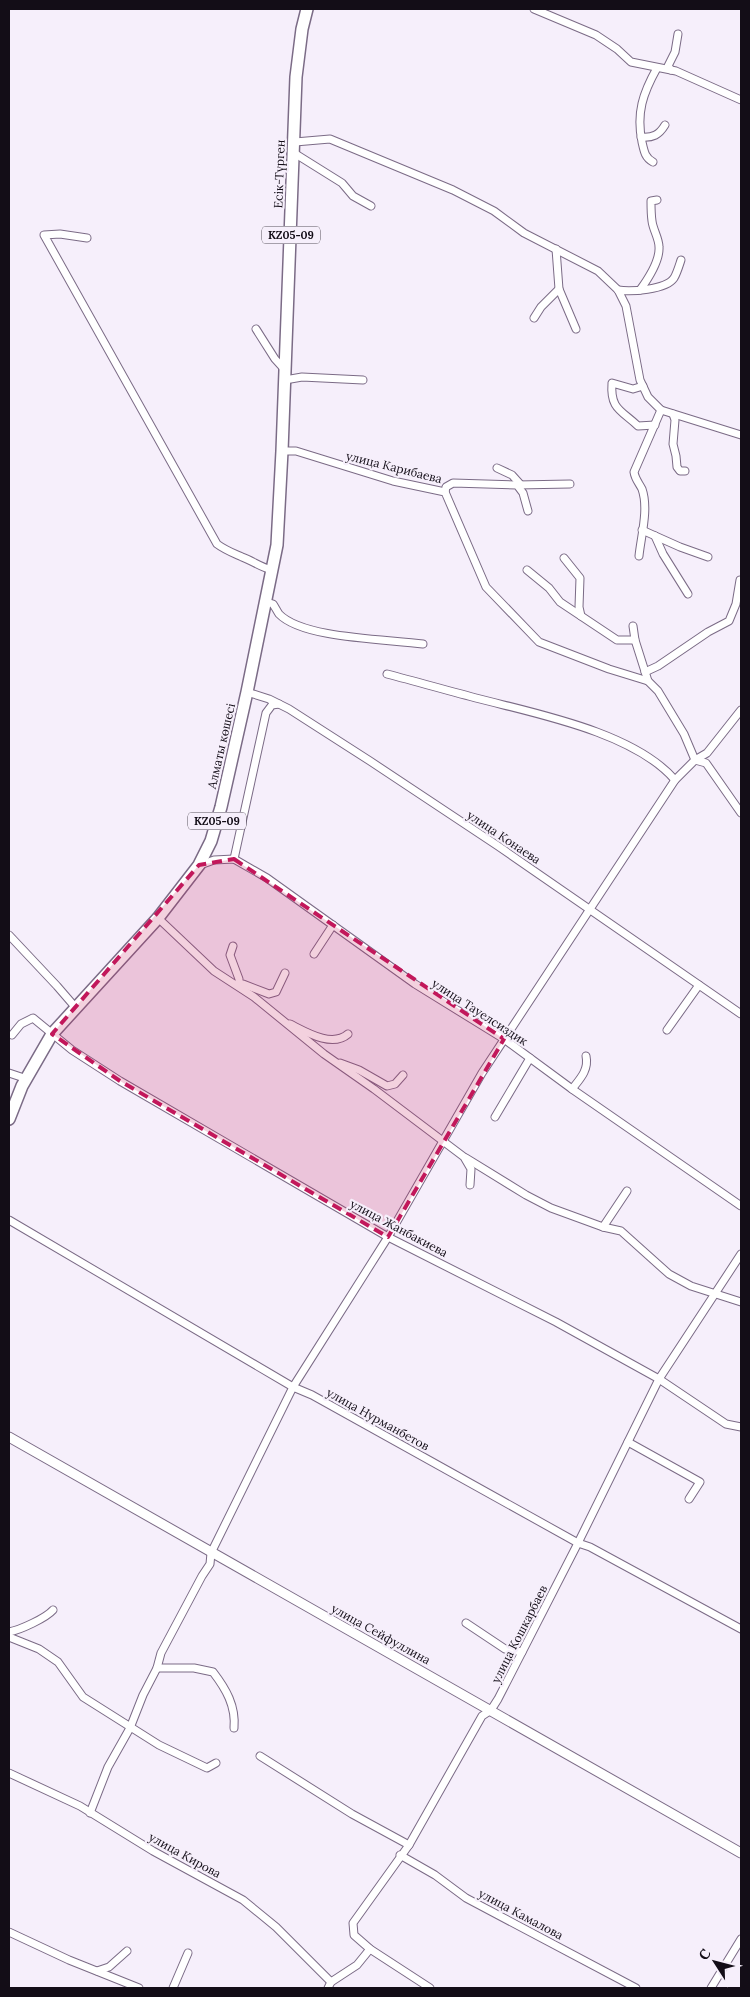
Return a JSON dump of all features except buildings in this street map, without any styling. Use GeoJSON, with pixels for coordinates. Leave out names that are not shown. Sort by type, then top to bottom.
{"type":"FeatureCollection","features":[{"type":"Feature","properties":{"kind":"main road","name":"Есік-Түрген"},"geometry":{"type":"LineString","coordinates":[[282,456],[296,77],[302,30],[308,9]]}},
{"type":"Feature","properties":{"kind":"main road","name":"Алматы көшесі"},"geometry":{"type":"LineString","coordinates":[[9,1118],[27,1079],[52,1034],[158,918],[199,865],[211,841],[222,806],[277,545],[282,456]]}},
{"type":"Feature","properties":{"kind":"street"},"geometry":{"type":"LineString","coordinates":[[534,9],[596,35],[617,49],[631,62],[671,70],[741,100]]}},
{"type":"Feature","properties":{"kind":"street"},"geometry":{"type":"LineString","coordinates":[[671,70],[668,66],[675,52],[678,34]]}},
{"type":"Feature","properties":{"kind":"street"},"geometry":{"type":"LineString","coordinates":[[653,162],[644,153],[639,115],[647,86],[657,68]]}},
{"type":"Feature","properties":{"kind":"street"},"geometry":{"type":"LineString","coordinates":[[641,137],[650,138],[660,134],[665,125]]}},
{"type":"Feature","properties":{"kind":"street"},"geometry":{"type":"LineString","coordinates":[[294,147],[330,139],[353,148],[461,194],[494,211],[524,233],[598,271],[618,290],[626,306],[634,356],[648,397],[661,410],[741,435]]}},
{"type":"Feature","properties":{"kind":"street"},"geometry":{"type":"LineString","coordinates":[[294,147],[342,183],[353,196],[371,206]]}},
{"type":"Feature","properties":{"kind":"street"},"geometry":{"type":"LineString","coordinates":[[640,290],[654,267],[659,253],[651,210],[652,201],[656,200]]}},
{"type":"Feature","properties":{"kind":"street"},"geometry":{"type":"LineString","coordinates":[[87,238],[60,234],[44,235],[217,544],[227,552],[243,557],[257,566],[272,570]]}},
{"type":"Feature","properties":{"kind":"street"},"geometry":{"type":"LineString","coordinates":[[556,249],[559,289],[576,329]]}},
{"type":"Feature","properties":{"kind":"street"},"geometry":{"type":"LineString","coordinates":[[618,290],[629,292],[668,284],[673,280],[681,260]]}},
{"type":"Feature","properties":{"kind":"street"},"geometry":{"type":"LineString","coordinates":[[534,318],[541,307],[559,289]]}},
{"type":"Feature","properties":{"kind":"street"},"geometry":{"type":"LineString","coordinates":[[256,329],[285,376],[363,380]]}},
{"type":"Feature","properties":{"kind":"street"},"geometry":{"type":"LineString","coordinates":[[643,386],[633,388],[612,382],[611,393],[615,407],[638,426],[654,425]]}},
{"type":"Feature","properties":{"kind":"street"},"geometry":{"type":"LineString","coordinates":[[639,556],[644,518],[643,497],[642,489],[635,480],[634,472],[661,410]]}},
{"type":"Feature","properties":{"kind":"street"},"geometry":{"type":"LineString","coordinates":[[673,414],[673,444],[677,467],[680,471],[685,472]]}},
{"type":"Feature","properties":{"kind":"street","name":"улица Карибаева"},"geometry":{"type":"LineString","coordinates":[[282,456],[296,451],[393,481],[445,492],[486,588],[539,642],[609,669],[648,681]]}},
{"type":"Feature","properties":{"kind":"street"},"geometry":{"type":"LineString","coordinates":[[497,468],[512,475],[523,493],[528,511]]}},
{"type":"Feature","properties":{"kind":"street"},"geometry":{"type":"LineString","coordinates":[[445,492],[446,487],[454,483],[570,484]]}},
{"type":"Feature","properties":{"kind":"street"},"geometry":{"type":"LineString","coordinates":[[642,530],[708,557]]}},
{"type":"Feature","properties":{"kind":"street"},"geometry":{"type":"LineString","coordinates":[[654,536],[688,594]]}},
{"type":"Feature","properties":{"kind":"street"},"geometry":{"type":"LineString","coordinates":[[564,558],[580,578],[579,607],[581,616]]}},
{"type":"Feature","properties":{"kind":"street"},"geometry":{"type":"LineString","coordinates":[[527,570],[549,588],[560,602],[617,640],[635,640]]}},
{"type":"Feature","properties":{"kind":"street"},"geometry":{"type":"LineString","coordinates":[[645,672],[658,666],[708,632],[729,621],[736,604],[740,580]]}},
{"type":"Feature","properties":{"kind":"street"},"geometry":{"type":"LineString","coordinates":[[266,602],[273,604],[280,614],[289,620],[308,629],[337,636],[423,644]]}},
{"type":"Feature","properties":{"kind":"street"},"geometry":{"type":"LineString","coordinates":[[633,626],[635,640],[648,681],[663,698],[684,734],[696,760],[706,763],[741,813]]}},
{"type":"Feature","properties":{"kind":"street"},"geometry":{"type":"LineString","coordinates":[[387,674],[592,729],[630,747],[666,770],[675,780]]}},
{"type":"Feature","properties":{"kind":"street","name":"улица Конаева"},"geometry":{"type":"LineString","coordinates":[[247,692],[279,704],[370,761],[741,1014]]}},
{"type":"Feature","properties":{"kind":"street"},"geometry":{"type":"LineString","coordinates":[[199,865],[214,860],[234,859],[266,713],[272,705],[279,704]]}},
{"type":"Feature","properties":{"kind":"street"},"geometry":{"type":"LineString","coordinates":[[90,1813],[108,1767],[130,1728],[143,1695],[157,1668],[161,1653],[210,1564],[211,1553],[293,1387],[388,1237],[504,1039],[675,780],[696,760],[707,753],[741,710]]}},
{"type":"Feature","properties":{"kind":"street","name":"улица Тауелсиздик"},"geometry":{"type":"LineString","coordinates":[[234,859],[267,878],[416,984],[504,1039],[572,1089],[741,1206]]}},
{"type":"Feature","properties":{"kind":"street"},"geometry":{"type":"LineString","coordinates":[[158,918],[214,971],[240,986],[335,1062],[464,1156],[526,1195],[551,1208],[603,1227],[621,1230],[669,1274],[690,1286],[741,1302]]}},
{"type":"Feature","properties":{"kind":"street"},"geometry":{"type":"LineString","coordinates":[[314,954],[334,926]]}},
{"type":"Feature","properties":{"kind":"street"},"geometry":{"type":"LineString","coordinates":[[9,935],[76,1008]]}},
{"type":"Feature","properties":{"kind":"street"},"geometry":{"type":"LineString","coordinates":[[233,946],[230,956],[240,986]]}},
{"type":"Feature","properties":{"kind":"street"},"geometry":{"type":"LineString","coordinates":[[240,986],[243,984],[269,994],[276,992],[285,973]]}},
{"type":"Feature","properties":{"kind":"street"},"geometry":{"type":"LineString","coordinates":[[667,1030],[699,985]]}},
{"type":"Feature","properties":{"kind":"street"},"geometry":{"type":"LineString","coordinates":[[279,1017],[317,1036],[334,1040],[348,1034]]}},
{"type":"Feature","properties":{"kind":"street","name":"улица Жанбакиева"},"geometry":{"type":"LineString","coordinates":[[12,1035],[21,1024],[33,1018],[72,1050],[120,1081],[388,1237],[556,1322],[659,1379],[726,1424],[741,1427]]}},
{"type":"Feature","properties":{"kind":"street"},"geometry":{"type":"LineString","coordinates":[[572,1089],[588,1064],[586,1056]]}},
{"type":"Feature","properties":{"kind":"street"},"geometry":{"type":"LineString","coordinates":[[495,1117],[530,1058]]}},
{"type":"Feature","properties":{"kind":"street"},"geometry":{"type":"LineString","coordinates":[[335,1062],[359,1070],[387,1086],[396,1084],[403,1075]]}},
{"type":"Feature","properties":{"kind":"street"},"geometry":{"type":"LineString","coordinates":[[9,1073],[27,1079]]}},
{"type":"Feature","properties":{"kind":"street"},"geometry":{"type":"LineString","coordinates":[[464,1156],[472,1169],[470,1185]]}},
{"type":"Feature","properties":{"kind":"street"},"geometry":{"type":"LineString","coordinates":[[603,1227],[627,1191]]}},
{"type":"Feature","properties":{"kind":"street","name":"улица Нурманбетов"},"geometry":{"type":"LineString","coordinates":[[9,1220],[293,1387],[312,1395],[578,1543],[590,1547],[741,1629]]}},
{"type":"Feature","properties":{"kind":"street","name":"улица Кошкарбаев"},"geometry":{"type":"LineString","coordinates":[[430,1988],[370,1949],[354,1935],[353,1923],[408,1845],[482,1716],[491,1710],[498,1700],[659,1379],[716,1295],[741,1254]]}},
{"type":"Feature","properties":{"kind":"street","name":"улица Сейфуллина"},"geometry":{"type":"LineString","coordinates":[[9,1437],[741,1853]]}},
{"type":"Feature","properties":{"kind":"street"},"geometry":{"type":"LineString","coordinates":[[628,1442],[700,1482],[689,1499]]}},
{"type":"Feature","properties":{"kind":"street"},"geometry":{"type":"LineString","coordinates":[[9,1632],[23,1628],[39,1618],[49,1615],[53,1610]]}},
{"type":"Feature","properties":{"kind":"street"},"geometry":{"type":"LineString","coordinates":[[466,1623],[505,1649],[522,1652]]}},
{"type":"Feature","properties":{"kind":"street"},"geometry":{"type":"LineString","coordinates":[[9,1637],[39,1649],[58,1662],[82,1697],[159,1746],[208,1768],[216,1763]]}},
{"type":"Feature","properties":{"kind":"street"},"geometry":{"type":"LineString","coordinates":[[157,1668],[194,1668],[213,1672],[233,1706],[236,1714],[234,1728]]}},
{"type":"Feature","properties":{"kind":"street"},"geometry":{"type":"LineString","coordinates":[[260,1756],[352,1814],[408,1845]]}},
{"type":"Feature","properties":{"kind":"street","name":"улица Кирова"},"geometry":{"type":"LineString","coordinates":[[9,1773],[90,1813],[153,1851],[244,1900],[276,1927],[330,1985]]}},
{"type":"Feature","properties":{"kind":"street","name":"улица Камалова"},"geometry":{"type":"LineString","coordinates":[[400,1855],[429,1871],[466,1898],[636,1988]]}},
{"type":"Feature","properties":{"kind":"street"},"geometry":{"type":"LineString","coordinates":[[9,1932],[139,1988]]}},
{"type":"Feature","properties":{"kind":"street"},"geometry":{"type":"LineString","coordinates":[[712,1988],[740,1942]]}},
{"type":"Feature","properties":{"kind":"street"},"geometry":{"type":"LineString","coordinates":[[330,1985],[357,1965],[370,1949]]}},
{"type":"Feature","properties":{"kind":"street"},"geometry":{"type":"LineString","coordinates":[[96,1971],[109,1967],[127,1952]]}},
{"type":"Feature","properties":{"kind":"street"},"geometry":{"type":"LineString","coordinates":[[173,1988],[188,1953]]}},
{"type":"Feature","properties":{"kind":"highlighted area"},"geometry":{"type":"Polygon","coordinates":[[[234,859],[504,1039],[388,1237],[120,1081],[52,1034],[199,865],[234,859]]]}}]}
